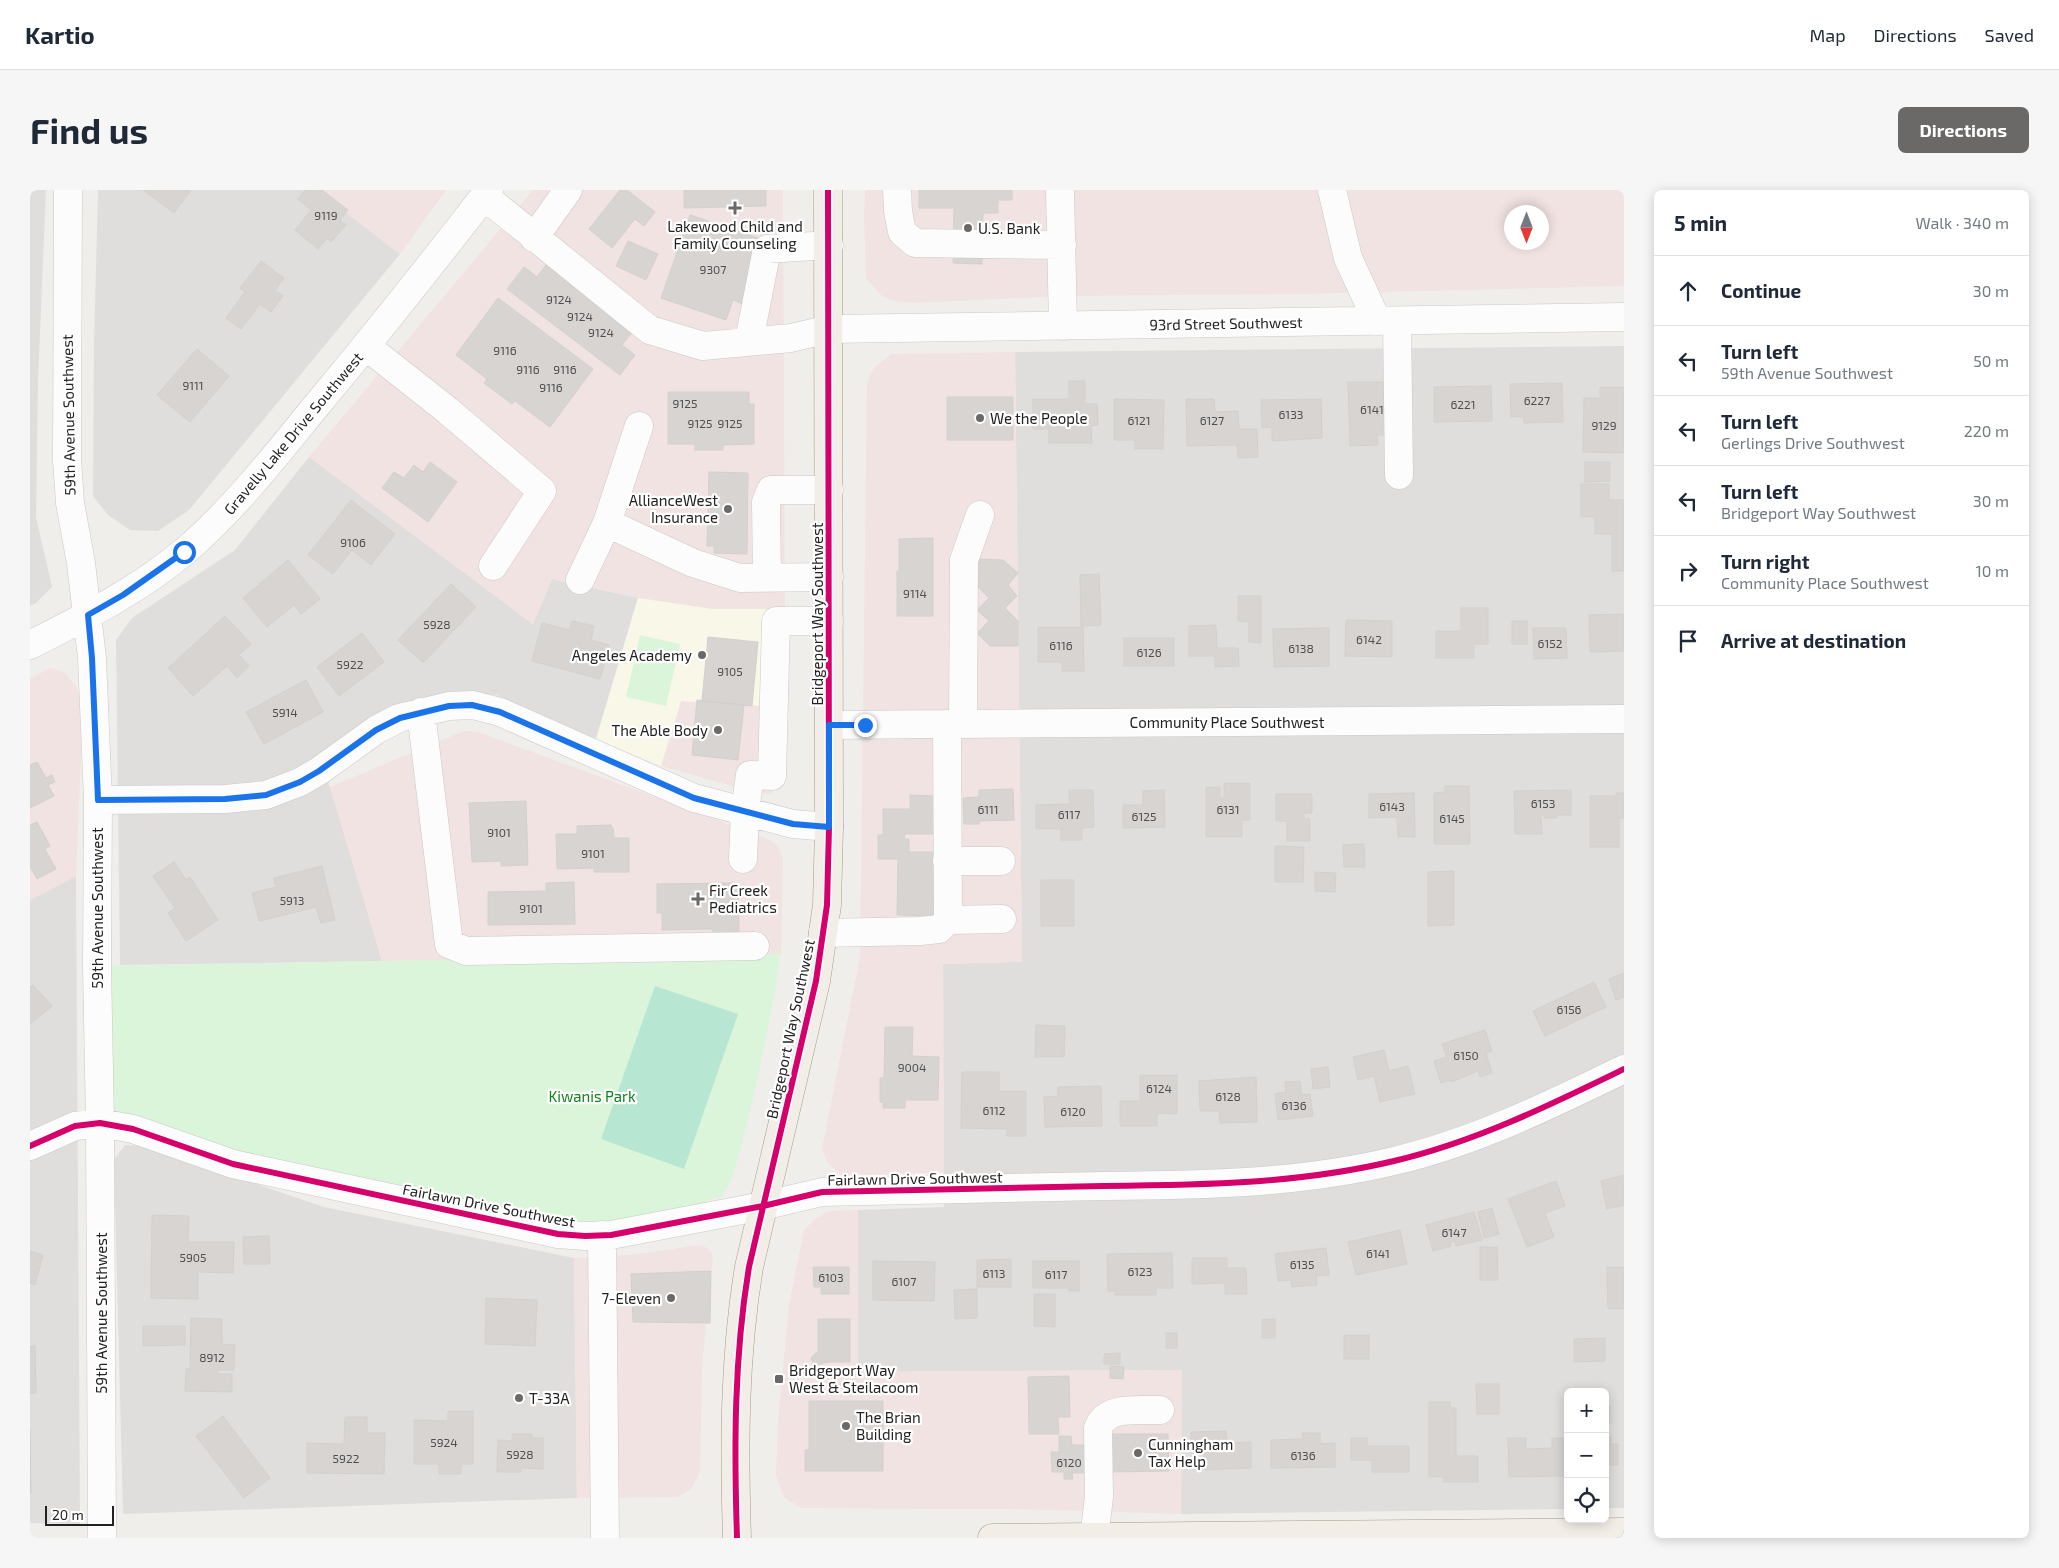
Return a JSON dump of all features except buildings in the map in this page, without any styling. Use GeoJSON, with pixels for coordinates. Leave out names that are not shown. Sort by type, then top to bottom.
{"type":"FeatureCollection","features":[{"type":"Feature","properties":{"kind":"main road","name":"Bridgeport Way Southwest"},"geometry":{"type":"LineString","coordinates":[[737,1538],[734,1455],[737,1360],[748,1275],[816,981],[827,905],[829,827],[828,190]]}},
{"type":"Feature","properties":{"kind":"main road"},"geometry":{"type":"LineString","coordinates":[[992,1538],[1624,1532]]}},
{"type":"Feature","properties":{"kind":"street","name":"59th Avenue Southwest"},"geometry":{"type":"LineString","coordinates":[[68,190],[67,460],[70,504],[81,563],[92,658],[98,800],[97,966],[100,1123],[102,1538]]}},
{"type":"Feature","properties":{"kind":"street"},"geometry":{"type":"LineString","coordinates":[[541,244],[568,190]]}},
{"type":"Feature","properties":{"kind":"street"},"geometry":{"type":"LineString","coordinates":[[898,190],[898,212],[902,232],[914,243],[1062,245]]}},
{"type":"Feature","properties":{"kind":"street"},"geometry":{"type":"LineString","coordinates":[[1060,190],[1063,326]]}},
{"type":"Feature","properties":{"kind":"street"},"geometry":{"type":"LineString","coordinates":[[1332,190],[1348,258],[1387,321],[1399,475]]}},
{"type":"Feature","properties":{"kind":"street","name":"Gravelly Lake Drive Southwest"},"geometry":{"type":"LineString","coordinates":[[30,645],[123,595],[184,552],[212,526],[245,493],[366,346],[487,193]]}},
{"type":"Feature","properties":{"kind":"street","name":"93rd Street Southwest"},"geometry":{"type":"LineString","coordinates":[[487,193],[541,244],[650,330],[703,346],[791,338],[829,329],[1624,317]]}},
{"type":"Feature","properties":{"kind":"street"},"geometry":{"type":"LineString","coordinates":[[750,341],[767,249],[829,245]]}},
{"type":"Feature","properties":{"kind":"street"},"geometry":{"type":"LineString","coordinates":[[366,346],[447,410],[542,491],[493,566]]}},
{"type":"Feature","properties":{"kind":"street"},"geometry":{"type":"LineString","coordinates":[[580,580],[607,523],[639,426]]}},
{"type":"Feature","properties":{"kind":"street"},"geometry":{"type":"LineString","coordinates":[[767,577],[766,502],[771,490],[829,490]]}},
{"type":"Feature","properties":{"kind":"street"},"geometry":{"type":"LineString","coordinates":[[948,920],[947,861],[964,560],[980,515]]}},
{"type":"Feature","properties":{"kind":"street"},"geometry":{"type":"LineString","coordinates":[[607,523],[693,563],[740,578],[829,577]]}},
{"type":"Feature","properties":{"kind":"street"},"geometry":{"type":"LineString","coordinates":[[743,859],[745,811],[750,775],[772,776],[776,621],[829,621]]}},
{"type":"Feature","properties":{"kind":"street"},"geometry":{"type":"LineString","coordinates":[[98,800],[225,799],[266,795],[300,782],[384,726],[400,718],[449,706],[472,705],[500,712],[694,798],[793,824],[829,827]]}},
{"type":"Feature","properties":{"kind":"street"},"geometry":{"type":"LineString","coordinates":[[421,712],[449,944],[466,951],[755,946]]}},
{"type":"Feature","properties":{"kind":"street","name":"Community Place Southwest"},"geometry":{"type":"LineString","coordinates":[[829,725],[1624,718]]}},
{"type":"Feature","properties":{"kind":"street"},"geometry":{"type":"LineString","coordinates":[[947,861],[1001,861]]}},
{"type":"Feature","properties":{"kind":"street"},"geometry":{"type":"LineString","coordinates":[[823,933],[920,932],[939,929],[948,920],[1002,919]]}},
{"type":"Feature","properties":{"kind":"street","name":"Fairlawn Drive Southwest"},"geometry":{"type":"LineString","coordinates":[[30,1146],[75,1126],[100,1123],[133,1129],[233,1164],[525,1228],[558,1234],[602,1235],[763,1206],[822,1192],[1231,1184],[1320,1175],[1394,1161],[1431,1150],[1549,1106],[1624,1069]]}},
{"type":"Feature","properties":{"kind":"street"},"geometry":{"type":"LineString","coordinates":[[602,1235],[605,1538]]}},
{"type":"Feature","properties":{"kind":"street"},"geometry":{"type":"LineString","coordinates":[[1095,1538],[1099,1498],[1098,1428],[1102,1419],[1113,1412],[1160,1410]]}},
{"type":"Feature","properties":{"kind":"shaded area"},"geometry":{"type":"Polygon","coordinates":[[[30,190],[46,190],[38,381],[36,517],[52,587],[36,603],[30,606],[30,190]]]}},
{"type":"Feature","properties":{"kind":"shaded area"},"geometry":{"type":"Polygon","coordinates":[[[98,190],[317,190],[400,254],[189,510],[158,531],[130,530],[108,515],[93,496],[94,342],[98,190]]]}},
{"type":"Feature","properties":{"kind":"shaded area"},"geometry":{"type":"Polygon","coordinates":[[[317,190],[446,190],[400,254],[317,190]]]}},
{"type":"Feature","properties":{"kind":"shaded area"},"geometry":{"type":"Polygon","coordinates":[[[533,190],[783,190],[785,609],[712,609],[638,598],[552,579],[533,624],[309,457],[533,190]]]}},
{"type":"Feature","properties":{"kind":"shaded area"},"geometry":{"type":"Polygon","coordinates":[[[865,190],[1624,190],[1624,286],[1295,294],[1061,296],[914,303],[895,301],[882,296],[866,278],[865,190]]]}},
{"type":"Feature","properties":{"kind":"shaded area"},"geometry":{"type":"Polygon","coordinates":[[[1624,346],[1624,1508],[1609,1508],[1609,1388],[1564,1388],[1564,1509],[1181,1514],[1182,1370],[858,1372],[858,1210],[944,1207],[943,964],[1022,962],[1015,352],[1624,346]]]}},
{"type":"Feature","properties":{"kind":"shaded area"},"geometry":{"type":"Polygon","coordinates":[[[1015,352],[1022,962],[943,964],[944,1172],[843,1176],[827,1162],[822,1149],[860,957],[867,384],[873,369],[891,354],[1015,352]]]}},
{"type":"Feature","properties":{"kind":"shaded area"},"geometry":{"type":"Polygon","coordinates":[[[309,457],[533,624],[552,579],[638,598],[596,739],[496,695],[468,693],[411,704],[317,754],[330,787],[382,961],[120,965],[116,640],[132,618],[235,550],[309,457]]]}},
{"type":"Feature","properties":{"kind":"shaded area","name":"Angeles Academy"},"geometry":{"type":"Polygon","coordinates":[[[638,598],[712,609],[785,609],[783,707],[681,701],[661,766],[596,739],[638,598]]]}},
{"type":"Feature","properties":{"kind":"shaded area"},"geometry":{"type":"Polygon","coordinates":[[[50,668],[64,672],[76,686],[83,706],[76,876],[30,900],[30,679],[50,668]]]}},
{"type":"Feature","properties":{"kind":"shaded area"},"geometry":{"type":"Polygon","coordinates":[[[681,701],[783,707],[778,787],[770,793],[760,794],[661,766],[681,701]]]}},
{"type":"Feature","properties":{"kind":"shaded area"},"geometry":{"type":"Polygon","coordinates":[[[464,731],[478,732],[766,838],[776,844],[783,858],[781,954],[382,961],[330,787],[464,731]]]}},
{"type":"Feature","properties":{"kind":"shaded area"},"geometry":{"type":"Polygon","coordinates":[[[76,876],[80,1524],[30,1523],[30,900],[76,876]]]}},
{"type":"Feature","properties":{"kind":"shaded area"},"geometry":{"type":"Polygon","coordinates":[[[125,1145],[145,1146],[324,1207],[574,1258],[577,1498],[123,1514],[114,1160],[125,1145]]]}},
{"type":"Feature","properties":{"kind":"shaded area"},"geometry":{"type":"Polygon","coordinates":[[[858,1210],[858,1372],[1182,1370],[1181,1514],[1017,1509],[801,1508],[784,1497],[776,1476],[778,1421],[789,1305],[804,1230],[815,1219],[829,1211],[858,1210]]]}},
{"type":"Feature","properties":{"kind":"shaded area"},"geometry":{"type":"Polygon","coordinates":[[[701,1245],[709,1249],[713,1255],[702,1366],[700,1472],[692,1488],[678,1497],[577,1498],[574,1258],[630,1255],[701,1245]]]}},
{"type":"Feature","properties":{"kind":"green space"},"geometry":{"type":"Polygon","coordinates":[[[640,635],[680,644],[666,706],[626,697],[640,635]]]}},
{"type":"Feature","properties":{"kind":"green space","name":"Kiwanis Park"},"geometry":{"type":"Polygon","coordinates":[[[781,954],[757,1082],[739,1156],[730,1182],[721,1197],[708,1200],[689,1219],[675,1224],[611,1235],[100,1123],[97,966],[781,954]]]}},
{"type":"Feature","properties":{"kind":"green space"},"geometry":{"type":"Polygon","coordinates":[[[655,986],[738,1014],[684,1169],[601,1139],[655,986]]]}},
{"type":"Feature","properties":{"kind":"cycle path"},"geometry":{"type":"LineString","coordinates":[[737,1538],[736,1402],[744,1301],[749,1267],[816,981],[827,905],[829,827],[828,190]]}},
{"type":"Feature","properties":{"kind":"cycle path"},"geometry":{"type":"LineString","coordinates":[[30,1146],[75,1126],[100,1123],[133,1129],[233,1164],[558,1234],[611,1235],[763,1206],[822,1192],[1213,1184],[1286,1179],[1358,1169],[1454,1144],[1540,1109],[1624,1069]]}},
{"type":"Feature","properties":{"kind":"place","name":"Lakewood Child and Family Counseling"},"geometry":{"type":"Point","coordinates":[735,208]}},
{"type":"Feature","properties":{"kind":"place","name":"U.S. Bank"},"geometry":{"type":"Point","coordinates":[968,228]}},
{"type":"Feature","properties":{"kind":"place","name":"We the People"},"geometry":{"type":"Point","coordinates":[980,418]}},
{"type":"Feature","properties":{"kind":"place","name":"AllianceWest Insurance"},"geometry":{"type":"Point","coordinates":[728,509]}},
{"type":"Feature","properties":{"kind":"place","name":"Angeles Academy"},"geometry":{"type":"Point","coordinates":[702,655]}},
{"type":"Feature","properties":{"kind":"place","name":"The Able Body"},"geometry":{"type":"Point","coordinates":[718,730]}},
{"type":"Feature","properties":{"kind":"place","name":"Fir Creek Pediatrics"},"geometry":{"type":"Point","coordinates":[698,899]}},
{"type":"Feature","properties":{"kind":"place","name":"7-Eleven"},"geometry":{"type":"Point","coordinates":[671,1298]}},
{"type":"Feature","properties":{"kind":"place","name":"Bridgeport Way West & Steilacoom"},"geometry":{"type":"Point","coordinates":[779,1379]}},
{"type":"Feature","properties":{"kind":"place","name":"T-33A"},"geometry":{"type":"Point","coordinates":[519,1398]}},
{"type":"Feature","properties":{"kind":"place","name":"The Brian Building"},"geometry":{"type":"Point","coordinates":[846,1426]}},
{"type":"Feature","properties":{"kind":"place","name":"Cunningham Tax Help"},"geometry":{"type":"Point","coordinates":[1138,1453]}},
{"type":"Feature","properties":{"kind":"route"},"geometry":{"type":"LineString","coordinates":[[184,552],[123,595],[88,615],[92,658],[98,800],[225,799],[266,795],[300,782],[363,741],[376,730],[400,718],[449,706],[472,705],[500,712],[694,798],[793,824],[829,827],[829,725],[865,725]]}}]}
